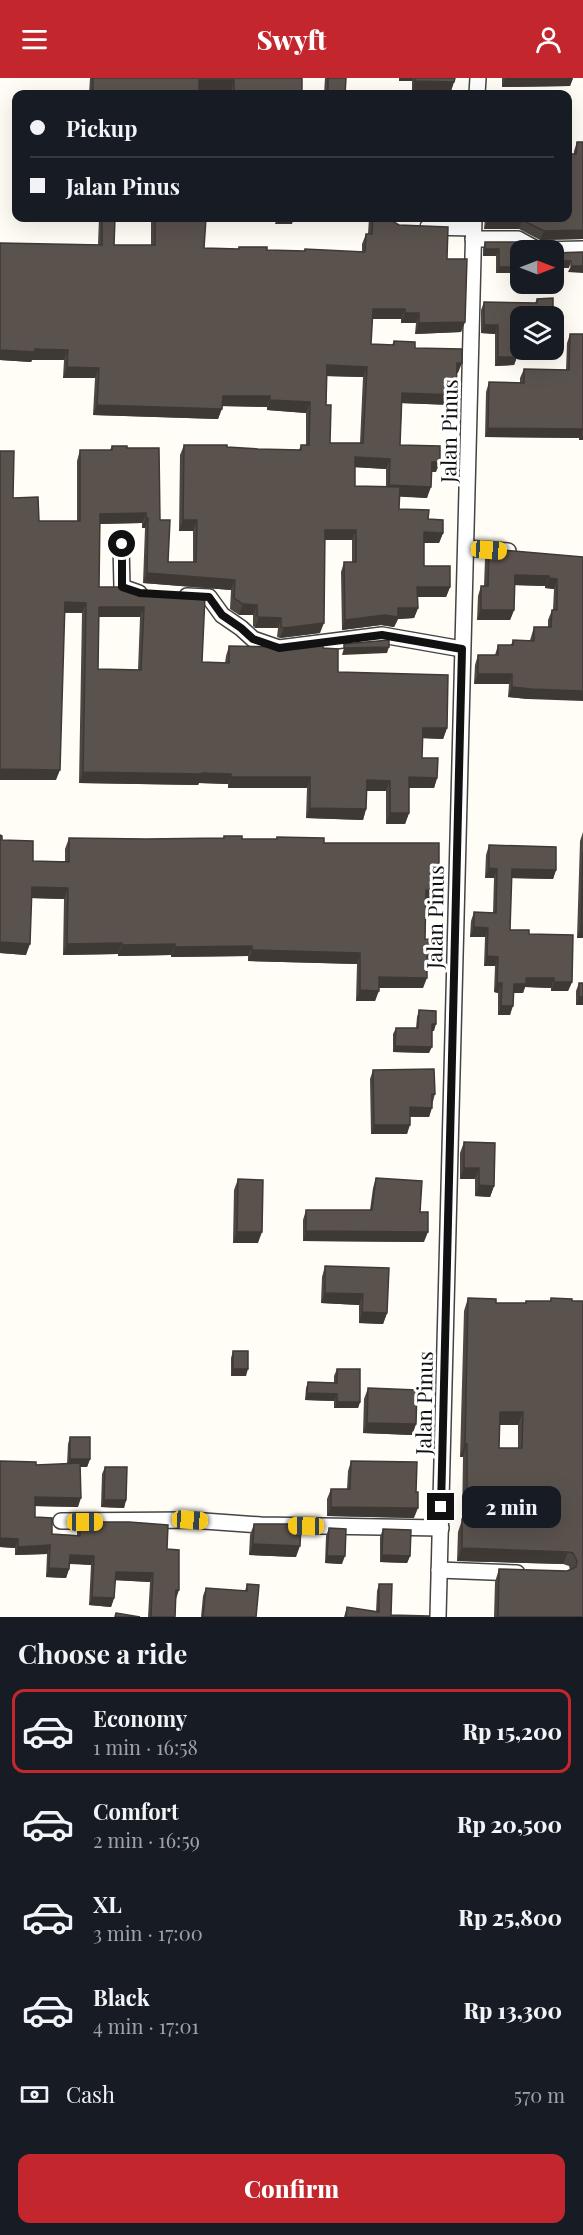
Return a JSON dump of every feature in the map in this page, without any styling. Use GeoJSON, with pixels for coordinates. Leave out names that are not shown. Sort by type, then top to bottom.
{"type":"FeatureCollection","features":[{"type":"Feature","properties":{"kind":"street"},"geometry":{"type":"LineString","coordinates":[[408,226],[473,228],[518,239],[538,250],[583,249]]}},
{"type":"Feature","properties":{"kind":"street","name":"Jalan Pinus"},"geometry":{"type":"LineString","coordinates":[[438,1617],[473,228]]}},
{"type":"Feature","properties":{"kind":"street"},"geometry":{"type":"LineString","coordinates":[[122,544],[122,587],[131,592],[151,594]]}},
{"type":"Feature","properties":{"kind":"street"},"geometry":{"type":"LineString","coordinates":[[466,548],[524,553]]}},
{"type":"Feature","properties":{"kind":"street"},"geometry":{"type":"LineString","coordinates":[[173,596],[209,597],[222,615],[253,639],[279,648],[382,635],[462,649]]}},
{"type":"Feature","properties":{"kind":"street"},"geometry":{"type":"LineString","coordinates":[[61,1521],[190,1520],[261,1525],[441,1528]]}},
{"type":"Feature","properties":{"kind":"street"},"geometry":{"type":"LineString","coordinates":[[439,1570],[530,1573]]}},
{"type":"Feature","properties":{"kind":"building"},"geometry":{"type":"Polygon","coordinates":[[[93,78],[302,78],[302,90],[234,90],[234,80],[199,80],[199,90],[93,90],[93,78]]]}},
{"type":"Feature","properties":{"kind":"building"},"geometry":{"type":"Polygon","coordinates":[[[328,78],[346,78],[345,90],[328,90],[328,78]]]}},
{"type":"Feature","properties":{"kind":"building"},"geometry":{"type":"Polygon","coordinates":[[[415,78],[455,78],[454,82],[415,81],[415,78]]]}},
{"type":"Feature","properties":{"kind":"building"},"geometry":{"type":"Polygon","coordinates":[[[577,142],[583,142],[583,230],[544,231],[526,222],[572,222],[572,154],[576,154],[577,142]]]}},
{"type":"Feature","properties":{"kind":"building"},"geometry":{"type":"Polygon","coordinates":[[[102,222],[115,222],[114,245],[155,245],[155,222],[206,222],[204,248],[267,247],[267,250],[365,252],[366,234],[372,234],[373,222],[448,227],[447,259],[467,259],[465,322],[419,323],[419,313],[405,313],[405,309],[373,309],[371,344],[394,345],[394,341],[415,342],[415,348],[462,349],[462,363],[457,363],[456,395],[402,393],[400,445],[440,446],[440,462],[432,462],[431,487],[389,485],[390,459],[355,457],[355,486],[400,487],[399,509],[429,510],[428,519],[443,520],[443,533],[424,532],[424,566],[450,566],[450,587],[417,587],[418,608],[398,608],[398,617],[385,615],[345,620],[344,562],[356,562],[356,530],[325,530],[324,623],[284,628],[281,627],[281,618],[259,617],[257,605],[243,604],[234,598],[235,580],[147,573],[148,518],[146,518],[146,513],[100,514],[99,587],[125,587],[143,592],[205,596],[202,662],[229,663],[229,646],[284,647],[323,642],[323,648],[338,649],[338,672],[448,675],[447,728],[423,728],[422,758],[438,758],[437,778],[409,777],[409,813],[390,813],[390,781],[367,780],[366,809],[310,808],[310,777],[83,772],[86,603],[65,602],[60,770],[0,769],[0,451],[14,451],[13,498],[38,497],[39,521],[80,521],[80,450],[112,450],[112,446],[159,448],[160,520],[170,520],[168,562],[196,562],[197,520],[183,520],[184,445],[227,445],[227,447],[301,450],[301,445],[309,445],[310,402],[270,400],[270,396],[223,396],[222,409],[97,405],[99,368],[67,367],[68,350],[35,349],[35,352],[0,350],[0,243],[102,245],[102,222]],[[327,365],[326,405],[331,405],[330,443],[363,443],[367,367],[327,365]],[[99,607],[98,669],[141,670],[144,607],[99,607]]]}},
{"type":"Feature","properties":{"kind":"building"},"geometry":{"type":"Polygon","coordinates":[[[485,242],[510,242],[510,267],[499,267],[499,249],[485,249],[485,242]]]}},
{"type":"Feature","properties":{"kind":"building"},"geometry":{"type":"Polygon","coordinates":[[[583,252],[583,266],[571,266],[571,261],[564,261],[564,253],[583,252]]]}},
{"type":"Feature","properties":{"kind":"building"},"geometry":{"type":"Polygon","coordinates":[[[553,298],[553,306],[510,306],[510,357],[498,357],[498,325],[484,325],[484,302],[537,303],[537,299],[553,298]]]}},
{"type":"Feature","properties":{"kind":"building"},"geometry":{"type":"Polygon","coordinates":[[[570,334],[583,334],[583,429],[488,428],[489,382],[524,383],[524,369],[569,370],[570,334]]]}},
{"type":"Feature","properties":{"kind":"building"},"geometry":{"type":"Polygon","coordinates":[[[489,549],[583,557],[583,691],[512,687],[512,674],[478,674],[478,655],[498,655],[498,645],[513,645],[513,640],[534,641],[534,627],[551,627],[552,610],[557,610],[557,579],[549,578],[549,576],[515,575],[514,610],[481,610],[481,586],[488,586],[489,549]]]}},
{"type":"Feature","properties":{"kind":"building"},"geometry":{"type":"Polygon","coordinates":[[[389,640],[389,647],[344,648],[344,644],[389,640]]]}},
{"type":"Feature","properties":{"kind":"building"},"geometry":{"type":"Polygon","coordinates":[[[0,835],[2,840],[33,841],[33,861],[69,862],[69,838],[146,839],[242,836],[242,839],[324,838],[324,843],[439,843],[439,868],[444,868],[443,890],[426,890],[425,939],[443,940],[443,954],[427,953],[427,978],[379,977],[379,991],[360,990],[360,953],[252,950],[252,946],[175,947],[175,944],[67,944],[68,888],[32,887],[30,944],[0,942],[0,835]]]}},
{"type":"Feature","properties":{"kind":"building"},"geometry":{"type":"Polygon","coordinates":[[[489,845],[556,847],[556,870],[512,869],[510,930],[529,930],[529,934],[573,935],[572,982],[554,982],[554,978],[526,978],[526,984],[514,984],[513,1006],[501,1006],[502,983],[497,983],[498,957],[487,956],[488,928],[474,927],[474,912],[496,913],[497,869],[489,868],[489,845]]]}},
{"type":"Feature","properties":{"kind":"building"},"geometry":{"type":"Polygon","coordinates":[[[583,852],[583,928],[581,928],[583,852]]]}},
{"type":"Feature","properties":{"kind":"building"},"geometry":{"type":"Polygon","coordinates":[[[579,983],[583,983],[583,997],[579,997],[579,983]]]}},
{"type":"Feature","properties":{"kind":"building"},"geometry":{"type":"Polygon","coordinates":[[[419,1010],[436,1011],[436,1024],[432,1024],[432,1047],[395,1046],[396,1028],[418,1028],[419,1010]]]}},
{"type":"Feature","properties":{"kind":"building"},"geometry":{"type":"Polygon","coordinates":[[[434,1069],[435,1094],[432,1094],[432,1108],[410,1107],[410,1125],[374,1125],[373,1070],[434,1069]]]}},
{"type":"Feature","properties":{"kind":"building"},"geometry":{"type":"Polygon","coordinates":[[[464,1142],[495,1143],[494,1186],[479,1185],[479,1168],[464,1168],[464,1142]]]}},
{"type":"Feature","properties":{"kind":"building"},"geometry":{"type":"Polygon","coordinates":[[[376,1178],[422,1181],[420,1212],[428,1212],[428,1232],[306,1231],[306,1210],[372,1210],[376,1178]]]}},
{"type":"Feature","properties":{"kind":"building"},"geometry":{"type":"Polygon","coordinates":[[[238,1179],[263,1180],[262,1232],[237,1232],[238,1179]]]}},
{"type":"Feature","properties":{"kind":"building"},"geometry":{"type":"Polygon","coordinates":[[[325,1266],[389,1268],[387,1313],[362,1312],[363,1294],[325,1293],[325,1266]]]}},
{"type":"Feature","properties":{"kind":"building"},"geometry":{"type":"Polygon","coordinates":[[[468,1298],[496,1299],[496,1303],[551,1301],[551,1298],[583,1301],[583,1617],[498,1617],[499,1569],[567,1571],[576,1567],[577,1561],[573,1553],[568,1552],[462,1548],[462,1519],[467,1519],[467,1444],[465,1444],[468,1298]],[[500,1412],[499,1448],[522,1448],[523,1412],[500,1412]]]}},
{"type":"Feature","properties":{"kind":"building"},"geometry":{"type":"Polygon","coordinates":[[[233,1351],[248,1351],[248,1369],[233,1369],[233,1351]]]}},
{"type":"Feature","properties":{"kind":"building"},"geometry":{"type":"Polygon","coordinates":[[[337,1369],[360,1369],[360,1402],[337,1402],[337,1394],[307,1393],[308,1382],[337,1383],[337,1369]]]}},
{"type":"Feature","properties":{"kind":"building"},"geometry":{"type":"Polygon","coordinates":[[[368,1388],[417,1390],[416,1424],[367,1423],[368,1388]]]}},
{"type":"Feature","properties":{"kind":"building"},"geometry":{"type":"Polygon","coordinates":[[[70,1437],[90,1437],[90,1459],[70,1459],[70,1437]]]}},
{"type":"Feature","properties":{"kind":"building"},"geometry":{"type":"Polygon","coordinates":[[[0,1461],[36,1462],[36,1465],[80,1463],[81,1498],[35,1497],[35,1517],[52,1518],[52,1534],[80,1536],[80,1522],[168,1525],[167,1549],[179,1550],[179,1590],[176,1590],[175,1617],[151,1617],[153,1573],[116,1572],[114,1598],[92,1597],[94,1556],[70,1555],[69,1569],[49,1568],[50,1545],[18,1547],[18,1539],[0,1538],[0,1461]]]}},
{"type":"Feature","properties":{"kind":"building"},"geometry":{"type":"Polygon","coordinates":[[[351,1461],[417,1462],[418,1508],[331,1507],[331,1489],[350,1489],[351,1461]]]}},
{"type":"Feature","properties":{"kind":"building"},"geometry":{"type":"Polygon","coordinates":[[[105,1467],[127,1467],[126,1500],[104,1500],[105,1467]]]}},
{"type":"Feature","properties":{"kind":"building"},"geometry":{"type":"Polygon","coordinates":[[[254,1524],[301,1524],[300,1546],[253,1544],[254,1524]]]}},
{"type":"Feature","properties":{"kind":"building"},"geometry":{"type":"Polygon","coordinates":[[[329,1528],[346,1529],[345,1556],[327,1556],[329,1528]]]}},
{"type":"Feature","properties":{"kind":"building"},"geometry":{"type":"Polygon","coordinates":[[[383,1529],[411,1530],[410,1556],[382,1555],[383,1529]]]}},
{"type":"Feature","properties":{"kind":"building"},"geometry":{"type":"Polygon","coordinates":[[[247,1584],[259,1585],[256,1617],[203,1617],[206,1588],[247,1591],[247,1584]]]}},
{"type":"Feature","properties":{"kind":"building"},"geometry":{"type":"Polygon","coordinates":[[[379,1584],[392,1584],[391,1615],[429,1617],[346,1617],[347,1607],[379,1612],[379,1584]]]}},
{"type":"Feature","properties":{"kind":"building"},"geometry":{"type":"Polygon","coordinates":[[[116,1613],[140,1617],[115,1617],[116,1613]]]}},
{"type":"Feature","properties":{"kind":"route"},"geometry":{"type":"LineString","coordinates":[[122,544],[122,587],[131,592],[163,596],[209,597],[222,615],[253,639],[279,648],[382,635],[462,649],[441,1507]]}}]}
